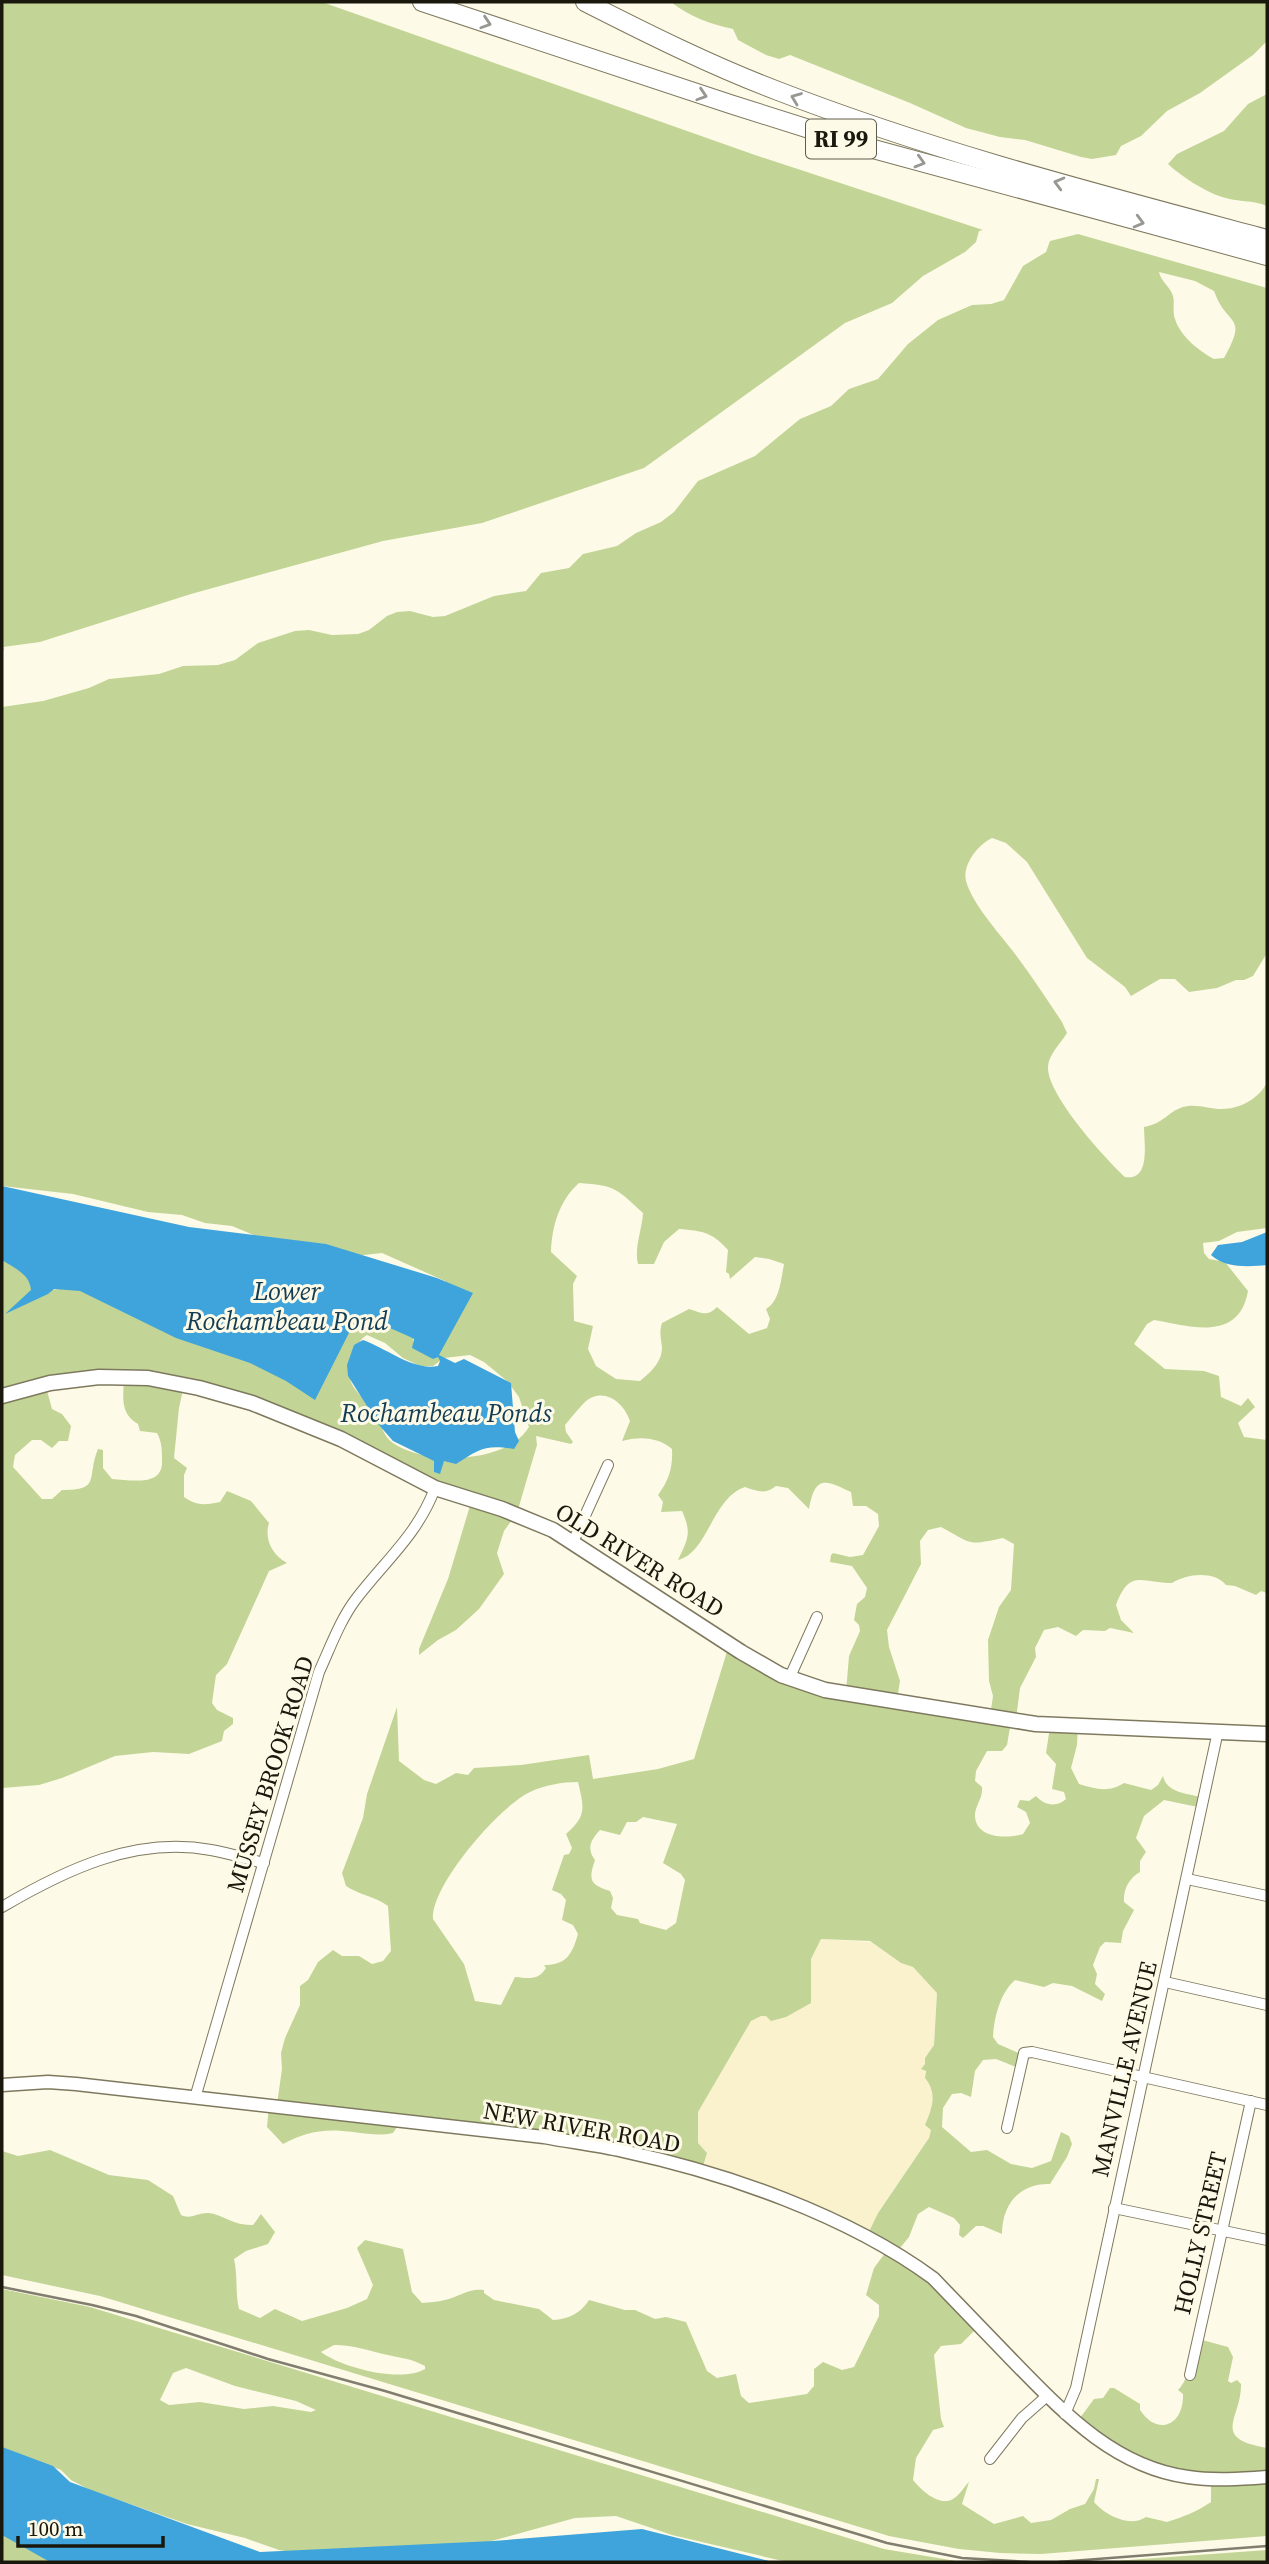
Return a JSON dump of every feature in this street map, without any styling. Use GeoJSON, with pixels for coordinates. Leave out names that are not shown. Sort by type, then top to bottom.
{"type":"FeatureCollection","features":[{"type":"Feature","properties":{"kind":"highway","name":"RI 99"},"geometry":{"type":"LineString","coordinates":[[422,2],[842,140],[1267,243]]}},
{"type":"Feature","properties":{"kind":"highway","name":"RI 99"},"geometry":{"type":"LineString","coordinates":[[585,2],[744,77],[877,127],[987,163],[1267,243]]}},
{"type":"Feature","properties":{"kind":"main road","name":"OLD RIVER ROAD"},"geometry":{"type":"LineString","coordinates":[[2,1396],[50,1383],[99,1377],[148,1378],[200,1388],[252,1403],[330,1435],[435,1488],[534,1520],[573,1542],[728,1644],[789,1679],[825,1690],[1036,1724],[1267,1734]]}},
{"type":"Feature","properties":{"kind":"street"},"geometry":{"type":"LineString","coordinates":[[573,1542],[608,1465]]}},
{"type":"Feature","properties":{"kind":"street","name":"MUSSEY BROOK ROAD"},"geometry":{"type":"LineString","coordinates":[[195,2098],[319,1672],[356,1599],[415,1529],[435,1488]]}},
{"type":"Feature","properties":{"kind":"street"},"geometry":{"type":"LineString","coordinates":[[789,1679],[817,1617]]}},
{"type":"Feature","properties":{"kind":"street","name":"MANVILLE AVENUE"},"geometry":{"type":"LineString","coordinates":[[1065,2414],[1076,2388],[1218,1731]]}},
{"type":"Feature","properties":{"kind":"street"},"geometry":{"type":"LineString","coordinates":[[2,1907],[50,1880],[102,1857],[146,1849],[210,1849],[264,1863]]}},
{"type":"Feature","properties":{"kind":"street"},"geometry":{"type":"LineString","coordinates":[[1187,1879],[1267,1896]]}},
{"type":"Feature","properties":{"kind":"street"},"geometry":{"type":"LineString","coordinates":[[1165,1982],[1267,2005]]}},
{"type":"Feature","properties":{"kind":"street"},"geometry":{"type":"LineString","coordinates":[[1007,2128],[1024,2053],[1032,2052],[1267,2105]]}},
{"type":"Feature","properties":{"kind":"street","name":"NEW RIVER ROAD"},"geometry":{"type":"LineString","coordinates":[[2,2085],[48,2082],[544,2137],[679,2165],[770,2195],[901,2255],[924,2272],[1065,2414],[1125,2457],[1153,2469],[1187,2477],[1267,2477]]}},
{"type":"Feature","properties":{"kind":"street","name":"HOLLY STREET"},"geometry":{"type":"LineString","coordinates":[[1190,2375],[1251,2101]]}},
{"type":"Feature","properties":{"kind":"street"},"geometry":{"type":"LineString","coordinates":[[1114,2208],[1267,2240]]}},
{"type":"Feature","properties":{"kind":"street"},"geometry":{"type":"LineString","coordinates":[[990,2459],[1022,2418],[1047,2396]]}},
{"type":"Feature","properties":{"kind":"shaded area"},"geometry":{"type":"Polygon","coordinates":[[[821,1939],[871,1942],[901,1963],[913,1967],[937,1992],[934,2045],[925,2058],[925,2078],[931,2085],[934,2101],[925,2125],[931,2130],[929,2138],[878,2212],[869,2233],[766,2187],[704,2165],[707,2153],[698,2144],[697,2112],[751,2021],[761,2015],[766,2016],[811,1989],[811,1959],[821,1939]]]}},
{"type":"Feature","properties":{"kind":"green space"},"geometry":{"type":"Polygon","coordinates":[[[2,2],[322,2],[755,155],[983,230],[979,231],[976,242],[965,252],[923,276],[892,303],[845,323],[644,468],[482,523],[383,541],[191,594],[40,642],[3,647],[2,651],[2,2]]]}},
{"type":"Feature","properties":{"kind":"green space"},"geometry":{"type":"Polygon","coordinates":[[[671,2],[1267,2],[1267,41],[1253,55],[1200,93],[1167,111],[1141,136],[1121,146],[1116,155],[1092,159],[1025,140],[966,128],[790,55],[779,59],[766,55],[738,40],[733,29],[701,19],[671,2]]]}},
{"type":"Feature","properties":{"kind":"green space"},"geometry":{"type":"Polygon","coordinates":[[[1267,94],[1267,206],[1215,194],[1168,164],[1177,154],[1224,131],[1248,104],[1267,94]]]}},
{"type":"Feature","properties":{"kind":"green space"},"geometry":{"type":"Polygon","coordinates":[[[1078,234],[1267,288],[1267,953],[1253,976],[1244,980],[1189,992],[1175,979],[1160,979],[1131,996],[1125,987],[1087,958],[1027,862],[1006,843],[992,838],[987,841],[973,855],[965,875],[969,890],[979,908],[1032,977],[1067,1033],[1053,1053],[1048,1066],[1056,1092],[1078,1125],[1125,1177],[1133,1177],[1142,1167],[1145,1151],[1144,1127],[1157,1123],[1183,1107],[1222,1109],[1242,1105],[1260,1093],[1267,1082],[1267,1228],[1237,1232],[1219,1241],[1203,1243],[1204,1253],[1209,1259],[1225,1262],[1248,1291],[1243,1307],[1224,1325],[1211,1327],[1154,1320],[1147,1324],[1134,1344],[1165,1369],[1204,1371],[1219,1376],[1221,1397],[1241,1406],[1248,1398],[1255,1407],[1238,1423],[1244,1437],[1267,1440],[1267,1593],[1261,1591],[1256,1595],[1207,1575],[1185,1577],[1172,1583],[1138,1580],[1126,1586],[1116,1605],[1121,1620],[1134,1633],[1110,1628],[1105,1631],[1083,1630],[1076,1636],[1058,1627],[1044,1630],[1035,1648],[1036,1657],[1020,1688],[1016,1719],[1011,1721],[1007,1745],[1002,1751],[987,1751],[976,1771],[975,1781],[982,1787],[982,1791],[975,1814],[976,1822],[986,1833],[1009,1837],[1023,1834],[1030,1823],[1026,1812],[1017,1807],[1020,1800],[1029,1801],[1036,1796],[1043,1802],[1054,1804],[1066,1799],[1064,1792],[1052,1789],[1056,1764],[1046,1753],[1050,1727],[1078,1725],[1077,1745],[1071,1768],[1079,1784],[1107,1789],[1124,1783],[1151,1790],[1163,1776],[1168,1786],[1173,1789],[1200,1797],[1198,1807],[1164,1800],[1144,1816],[1136,1838],[1146,1852],[1140,1861],[1140,1872],[1130,1881],[1124,1898],[1124,1902],[1134,1910],[1123,1931],[1121,1943],[1105,1942],[1100,1947],[1093,1965],[1097,1974],[1095,1984],[1105,1994],[1102,2001],[1072,1986],[1053,1983],[1044,1987],[1015,1980],[1005,1992],[999,2006],[993,2037],[998,2044],[1021,2054],[1016,2067],[996,2059],[983,2060],[975,2071],[971,2097],[961,2093],[952,2094],[943,2108],[942,2127],[971,2152],[987,2150],[1011,2164],[1032,2168],[1051,2161],[1061,2132],[1069,2136],[1072,2144],[1050,2184],[1030,2187],[1015,2197],[1005,2213],[1002,2234],[976,2226],[963,2238],[959,2235],[960,2225],[954,2218],[929,2207],[918,2214],[909,2237],[896,2253],[931,2278],[975,2330],[961,2344],[941,2346],[934,2355],[944,2427],[933,2430],[916,2458],[913,2480],[925,2493],[942,2501],[955,2498],[969,2482],[962,2504],[994,2524],[1023,2516],[1031,2523],[1051,2520],[1085,2504],[1094,2489],[1096,2479],[1099,2479],[1094,2502],[1125,2521],[1146,2517],[1167,2522],[1195,2511],[1211,2502],[1211,2477],[1188,2475],[1122,2454],[1080,2418],[1094,2399],[1103,2398],[1110,2388],[1114,2388],[1140,2404],[1140,2410],[1154,2423],[1169,2424],[1175,2420],[1182,2405],[1183,2394],[1178,2390],[1188,2373],[1195,2338],[1228,2347],[1233,2357],[1228,2381],[1231,2383],[1237,2380],[1241,2384],[1234,2432],[1239,2439],[1249,2444],[1267,2448],[1267,2536],[1041,2554],[959,2549],[889,2536],[100,2296],[2,2275],[2,2151],[18,2156],[50,2150],[109,2175],[148,2180],[173,2196],[181,2215],[209,2213],[240,2224],[253,2225],[261,2214],[275,2232],[268,2244],[246,2251],[234,2259],[239,2309],[260,2318],[275,2309],[302,2321],[347,2308],[367,2299],[373,2285],[357,2248],[365,2240],[403,2249],[412,2292],[422,2303],[445,2300],[473,2290],[484,2290],[484,2293],[494,2300],[539,2309],[553,2320],[574,2314],[589,2300],[625,2310],[635,2310],[655,2319],[666,2317],[686,2322],[707,2371],[717,2378],[736,2374],[741,2396],[749,2403],[807,2394],[814,2386],[814,2369],[823,2362],[842,2370],[854,2367],[879,2316],[879,2305],[866,2295],[874,2268],[888,2249],[867,2236],[878,2213],[929,2138],[931,2130],[925,2125],[932,2107],[933,2095],[925,2078],[926,2071],[921,2069],[934,2045],[937,1993],[913,1967],[901,1963],[870,1941],[821,1939],[811,1959],[811,2003],[786,2017],[771,2021],[766,2016],[761,2016],[751,2021],[698,2112],[698,2143],[707,2153],[702,2170],[639,2154],[401,2121],[393,2133],[326,2131],[304,2135],[283,2144],[267,2127],[269,2106],[277,2104],[282,2069],[281,2053],[300,2005],[300,1986],[308,1980],[318,1962],[333,1950],[342,1956],[359,1956],[372,1964],[383,1961],[391,1951],[388,1906],[346,1886],[342,1873],[363,1818],[367,1794],[397,1707],[399,1761],[424,1780],[436,1784],[456,1773],[468,1775],[474,1768],[521,1765],[589,1755],[593,1779],[658,1769],[694,1759],[729,1645],[777,1672],[846,1692],[849,1656],[860,1631],[854,1620],[857,1604],[865,1597],[867,1588],[852,1566],[830,1562],[831,1555],[863,1555],[879,1526],[878,1514],[866,1506],[853,1506],[851,1492],[828,1483],[818,1485],[809,1509],[788,1488],[776,1486],[768,1491],[761,1491],[745,1487],[725,1502],[696,1547],[678,1560],[688,1536],[687,1525],[682,1511],[661,1512],[663,1502],[658,1495],[670,1473],[672,1449],[661,1442],[648,1439],[622,1441],[630,1421],[617,1402],[605,1396],[591,1398],[584,1403],[565,1425],[573,1442],[571,1444],[536,1436],[537,1445],[517,1513],[504,1531],[497,1553],[504,1574],[479,1609],[456,1630],[419,1655],[419,1649],[448,1579],[472,1499],[352,1443],[184,1385],[174,1458],[187,1468],[184,1475],[184,1497],[197,1503],[210,1504],[220,1502],[227,1491],[251,1501],[269,1523],[268,1535],[273,1551],[287,1563],[269,1571],[227,1664],[216,1675],[212,1703],[217,1710],[233,1718],[233,1724],[224,1731],[222,1741],[189,1754],[153,1752],[115,1756],[39,1785],[2,1788],[2,1254],[24,1264],[39,1291],[80,1287],[119,1310],[358,1311],[413,1336],[413,1344],[420,1349],[464,1301],[445,1281],[382,1253],[336,1258],[278,1245],[232,1226],[205,1223],[182,1215],[148,1212],[73,1194],[2,1186],[2,707],[43,701],[89,688],[109,679],[159,674],[183,666],[218,665],[235,660],[258,643],[295,631],[309,630],[332,635],[358,634],[397,612],[445,616],[494,596],[526,591],[541,573],[569,568],[583,554],[617,546],[636,533],[661,522],[674,512],[698,481],[755,456],[800,419],[831,406],[849,389],[878,379],[908,344],[938,320],[972,305],[1004,300],[1023,266],[1046,252],[1050,241],[1078,234]],[[1159,272],[1172,293],[1175,319],[1186,337],[1214,359],[1224,358],[1235,334],[1235,327],[1214,291],[1195,281],[1159,272]],[[579,1183],[566,1198],[555,1223],[551,1252],[577,1276],[573,1284],[574,1321],[593,1326],[588,1349],[596,1366],[616,1379],[640,1381],[648,1374],[662,1352],[662,1323],[689,1309],[707,1313],[717,1307],[749,1334],[767,1328],[770,1319],[766,1309],[777,1295],[784,1264],[755,1257],[730,1279],[726,1272],[728,1250],[717,1239],[695,1231],[679,1229],[664,1242],[654,1264],[638,1264],[643,1213],[621,1193],[608,1187],[579,1183]],[[367,1335],[350,1363],[351,1381],[393,1443],[425,1455],[465,1457],[503,1448],[518,1439],[529,1427],[519,1397],[507,1381],[484,1362],[470,1355],[444,1358],[433,1366],[420,1366],[403,1358],[385,1343],[367,1335]],[[124,1379],[46,1387],[52,1409],[62,1414],[71,1426],[68,1441],[59,1441],[52,1448],[41,1440],[32,1440],[15,1455],[13,1467],[42,1499],[52,1499],[62,1490],[88,1485],[98,1449],[103,1450],[103,1468],[112,1479],[144,1480],[157,1475],[161,1469],[161,1446],[157,1433],[140,1431],[138,1424],[125,1410],[124,1379]],[[941,1527],[928,1530],[920,1541],[921,1564],[887,1630],[889,1647],[900,1681],[897,1700],[990,1716],[993,1696],[989,1681],[988,1640],[999,1607],[1011,1590],[1014,1544],[1003,1538],[970,1542],[941,1527]],[[578,1782],[530,1792],[502,1813],[455,1868],[435,1904],[433,1919],[464,1964],[475,2001],[501,2005],[515,1977],[536,1977],[546,1968],[544,1965],[563,1961],[573,1948],[578,1934],[573,1925],[562,1920],[566,1900],[552,1890],[564,1855],[569,1854],[572,1848],[566,1834],[578,1822],[582,1811],[578,1782]],[[643,1817],[636,1822],[627,1822],[620,1835],[600,1830],[592,1841],[590,1848],[595,1860],[592,1881],[610,1891],[613,1898],[611,1908],[617,1915],[638,1919],[640,1923],[666,1930],[676,1923],[685,1880],[681,1874],[663,1863],[677,1824],[643,1817]],[[334,2345],[321,2352],[357,2368],[388,2374],[415,2373],[425,2369],[425,2366],[411,2360],[348,2346],[334,2345]]]}},
{"type":"Feature","properties":{"kind":"green space"},"geometry":{"type":"Polygon","coordinates":[[[2,2289],[90,2307],[884,2549],[962,2562],[787,2562],[672,2535],[616,2516],[575,2518],[455,2551],[317,2557],[279,2550],[245,2538],[187,2524],[90,2490],[71,2480],[61,2470],[2,2448],[2,2289]],[[186,2368],[173,2373],[160,2400],[169,2405],[200,2402],[244,2409],[273,2406],[311,2412],[316,2410],[296,2401],[235,2386],[186,2368]]]}},
{"type":"Feature","properties":{"kind":"green space"},"geometry":{"type":"Polygon","coordinates":[[[2,2532],[80,2562],[2,2562],[2,2532]]]}},
{"type":"Feature","properties":{"kind":"green space"},"geometry":{"type":"Polygon","coordinates":[[[1267,2550],[1267,2562],[1108,2562],[1128,2560],[1267,2550]]]}},
{"type":"Feature","properties":{"kind":"water","name":"Lower Rochambeau Pond"},"geometry":{"type":"Polygon","coordinates":[[[2,1186],[189,1227],[326,1244],[437,1278],[473,1293],[439,1355],[455,1363],[464,1359],[511,1383],[515,1432],[519,1441],[514,1449],[489,1448],[477,1451],[456,1464],[444,1461],[440,1474],[434,1472],[434,1461],[393,1441],[379,1425],[348,1376],[347,1365],[354,1345],[363,1340],[400,1358],[429,1367],[438,1366],[440,1361],[438,1357],[433,1359],[412,1348],[414,1339],[376,1324],[352,1327],[315,1400],[286,1381],[250,1363],[176,1338],[80,1291],[54,1289],[5,1314],[31,1290],[25,1276],[2,1260],[2,1186]]]}},
{"type":"Feature","properties":{"kind":"water"},"geometry":{"type":"Polygon","coordinates":[[[1267,1232],[1267,1265],[1230,1264],[1211,1255],[1218,1245],[1242,1242],[1267,1232]]]}},
{"type":"Feature","properties":{"kind":"water"},"geometry":{"type":"Polygon","coordinates":[[[2,2447],[53,2466],[70,2482],[260,2552],[493,2541],[642,2529],[773,2562],[50,2562],[2,2535],[2,2447]]]}},
{"type":"Feature","properties":{"kind":"railway"},"geometry":{"type":"LineString","coordinates":[[2,2287],[136,2316],[268,2359],[385,2391],[887,2543],[962,2558],[1029,2562]]}},
{"type":"Feature","properties":{"kind":"railway"},"geometry":{"type":"LineString","coordinates":[[1058,2562],[1267,2546]]}},
{"type":"Feature","properties":{"kind":"water label","name":"Rochambeau Ponds"},"geometry":{"type":"Point","coordinates":[446,1413]}}]}
